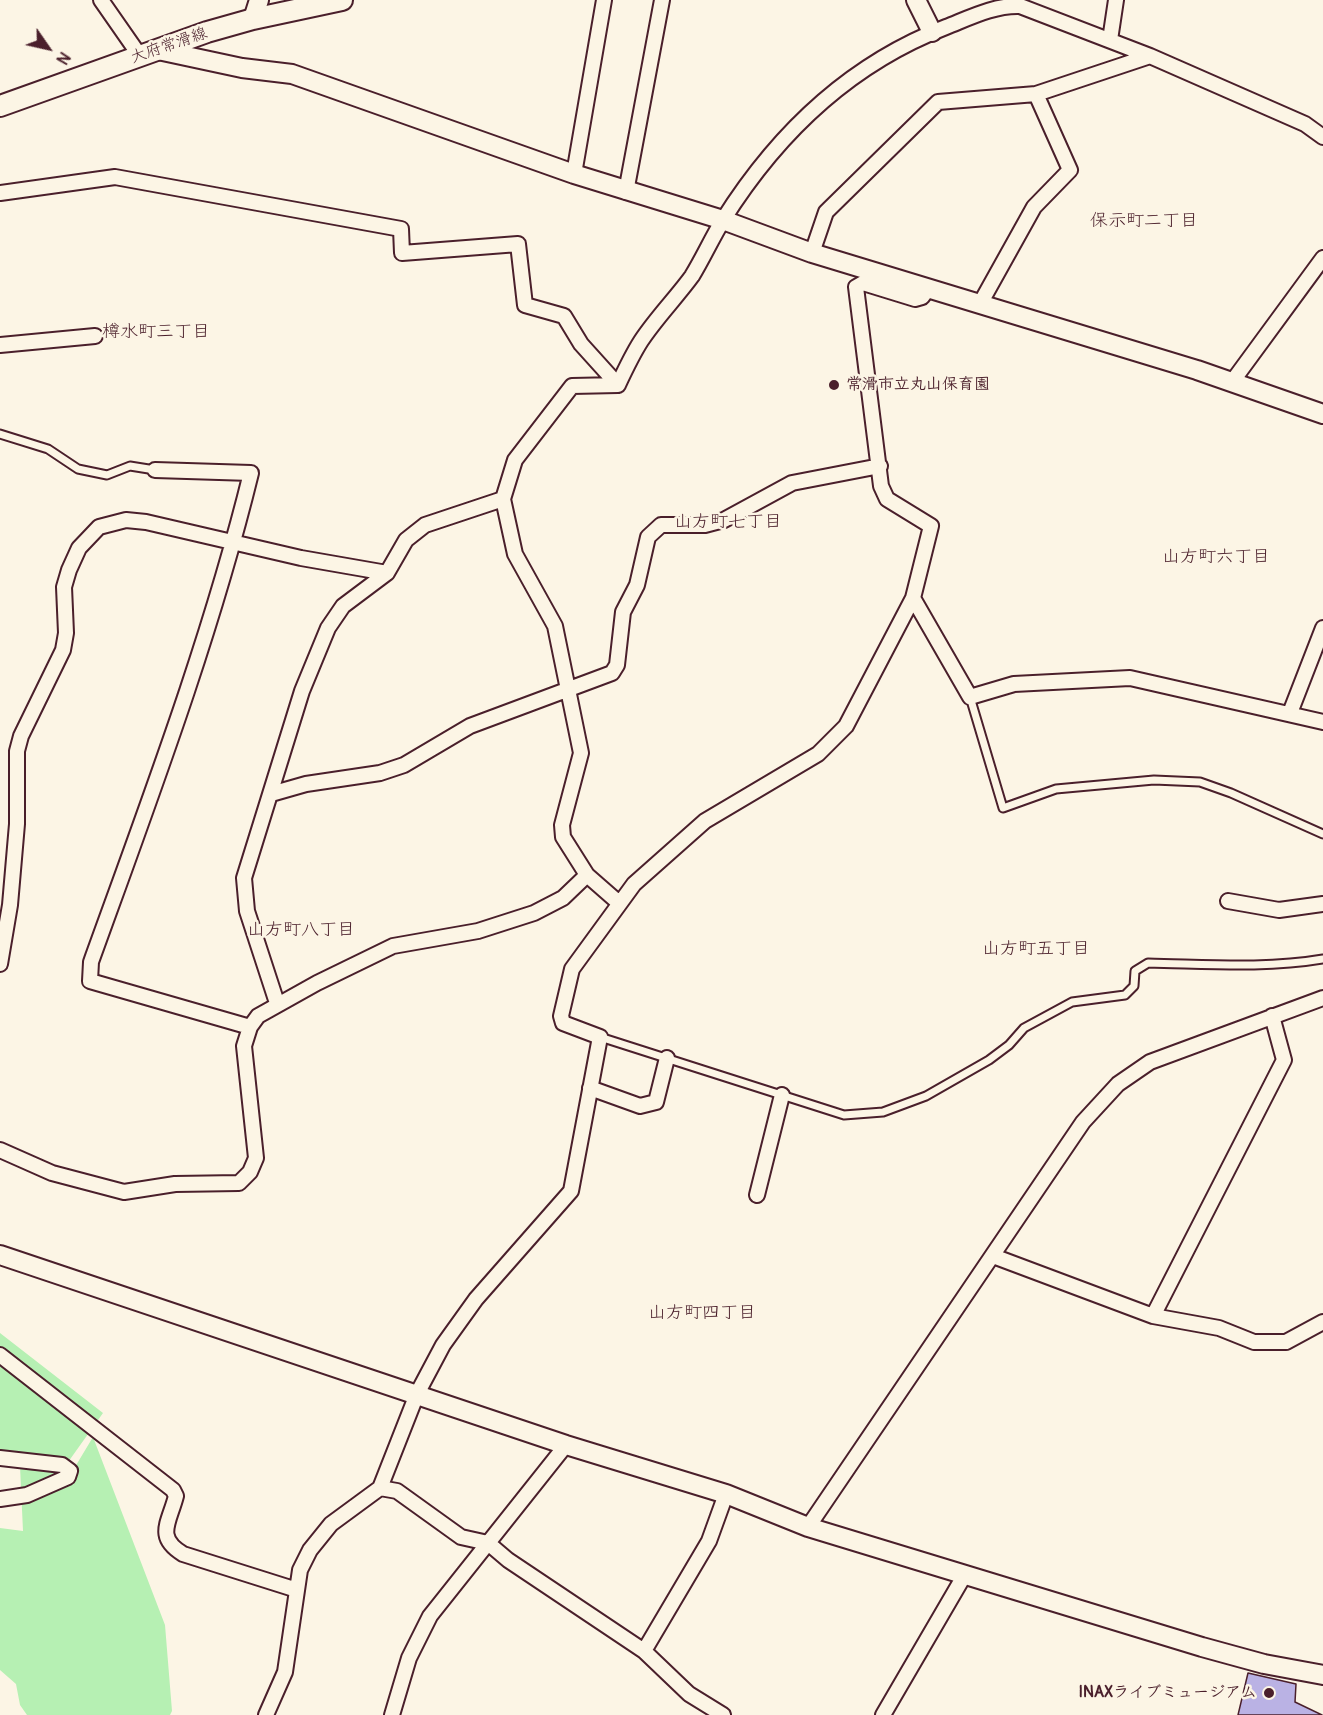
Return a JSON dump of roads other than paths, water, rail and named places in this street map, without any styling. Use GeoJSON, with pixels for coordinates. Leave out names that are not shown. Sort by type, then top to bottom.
{"type":"FeatureCollection","features":[{"type":"Feature","properties":{"kind":"main road","name":"大府常滑線"},"geometry":{"type":"LineString","coordinates":[[0,106],[253,19],[342,0]]}},
{"type":"Feature","properties":{"kind":"street"},"geometry":{"type":"LineString","coordinates":[[101,0],[140,56]]}},
{"type":"Feature","properties":{"kind":"street"},"geometry":{"type":"LineString","coordinates":[[253,19],[259,0]]}},
{"type":"Feature","properties":{"kind":"street"},"geometry":{"type":"LineString","coordinates":[[574,174],[604,0]]}},
{"type":"Feature","properties":{"kind":"street"},"geometry":{"type":"LineString","coordinates":[[626,192],[662,0]]}},
{"type":"Feature","properties":{"kind":"street"},"geometry":{"type":"LineString","coordinates":[[916,0],[933,32]]}},
{"type":"Feature","properties":{"kind":"street"},"geometry":{"type":"LineString","coordinates":[[1110,40],[1116,0]]}},
{"type":"Feature","properties":{"kind":"street"},"geometry":{"type":"LineString","coordinates":[[618,385],[642,339],[692,276],[723,220],[761,166],[802,118],[864,69],[933,32],[1008,6],[1020,6],[1150,56],[1305,124],[1323,137]]}},
{"type":"Feature","properties":{"kind":"street"},"geometry":{"type":"LineString","coordinates":[[159,50],[242,68],[292,74],[626,192],[723,220],[812,253],[1232,382],[1323,414]]}},
{"type":"Feature","properties":{"kind":"street"},"geometry":{"type":"LineString","coordinates":[[812,253],[826,212],[938,102],[1036,94],[1150,56]]}},
{"type":"Feature","properties":{"kind":"street"},"geometry":{"type":"LineString","coordinates":[[980,304],[1035,207],[1070,170],[1036,94]]}},
{"type":"Feature","properties":{"kind":"street"},"geometry":{"type":"LineString","coordinates":[[0,193],[115,177],[401,229],[402,254],[518,244],[525,305],[564,316],[586,350],[618,385]]}},
{"type":"Feature","properties":{"kind":"street"},"geometry":{"type":"LineString","coordinates":[[1232,382],[1323,258]]}},
{"type":"Feature","properties":{"kind":"street"},"geometry":{"type":"LineString","coordinates":[[266,1715],[285,1672],[300,1570],[324,1533],[342,1516],[380,1488],[417,1394],[443,1345],[476,1299],[571,1191],[600,1037],[563,1023],[561,1016],[572,969],[619,903],[649,869],[705,821],[807,761],[832,742],[854,713],[913,598],[931,526],[887,499],[881,486],[856,287],[863,283],[915,299],[922,297],[928,289]]}},
{"type":"Feature","properties":{"kind":"street"},"geometry":{"type":"LineString","coordinates":[[0,345],[94,336]]}},
{"type":"Feature","properties":{"kind":"street"},"geometry":{"type":"LineString","coordinates":[[618,385],[572,386],[515,460],[503,499],[515,554],[555,626],[581,753],[562,825],[563,837],[587,875],[619,903]]}},
{"type":"Feature","properties":{"kind":"street"},"geometry":{"type":"LineString","coordinates":[[271,794],[306,784],[380,773],[405,765],[470,726],[612,673],[617,665],[623,612],[637,585],[648,537],[661,525],[705,525],[724,520],[792,483],[880,466]]}},
{"type":"Feature","properties":{"kind":"street"},"geometry":{"type":"LineString","coordinates":[[155,470],[251,473],[234,540],[166,757],[91,962],[90,981],[250,1027]]}},
{"type":"Feature","properties":{"kind":"street"},"geometry":{"type":"LineString","coordinates":[[277,1004],[247,911],[244,878],[302,691],[332,620],[360,592],[387,573],[406,540],[425,525],[503,499]]}},
{"type":"Feature","properties":{"kind":"street"},"geometry":{"type":"LineString","coordinates":[[0,964],[10,905],[16,833],[17,751],[21,736],[63,650],[66,633],[64,587],[75,556],[86,539],[99,527],[126,520],[234,540],[301,558],[387,573]]}},
{"type":"Feature","properties":{"kind":"street"},"geometry":{"type":"LineString","coordinates":[[913,598],[970,697],[1014,684],[1130,678],[1323,722]]}},
{"type":"Feature","properties":{"kind":"street"},"geometry":{"type":"LineString","coordinates":[[1290,713],[1323,628]]}},
{"type":"Feature","properties":{"kind":"street"},"geometry":{"type":"LineString","coordinates":[[0,1150],[51,1173],[123,1192],[175,1184],[239,1183],[250,1172],[256,1158],[256,1138],[244,1066],[244,1046],[250,1027],[258,1016],[277,1004],[393,946],[478,931],[534,913],[563,898],[587,875]]}},
{"type":"Feature","properties":{"kind":"street"},"geometry":{"type":"LineString","coordinates":[[1228,901],[1279,910],[1323,904]]}},
{"type":"Feature","properties":{"kind":"street"},"geometry":{"type":"LineString","coordinates":[[808,1527],[1083,1122],[1118,1084],[1150,1062],[1323,998]]}},
{"type":"Feature","properties":{"kind":"street"},"geometry":{"type":"LineString","coordinates":[[1153,1316],[1284,1060],[1272,1016]]}},
{"type":"Feature","properties":{"kind":"street"},"geometry":{"type":"LineString","coordinates":[[590,1088],[640,1106],[656,1102],[667,1058]]}},
{"type":"Feature","properties":{"kind":"street"},"geometry":{"type":"LineString","coordinates":[[757,1195],[782,1095]]}},
{"type":"Feature","properties":{"kind":"street"},"geometry":{"type":"LineString","coordinates":[[0,1255],[61,1278],[417,1394],[566,1446],[726,1494],[808,1527],[964,1576],[1243,1658],[1323,1675]]}},
{"type":"Feature","properties":{"kind":"street"},"geometry":{"type":"LineString","coordinates":[[993,1256],[1153,1316],[1219,1328],[1254,1342],[1286,1342],[1323,1322]]}},
{"type":"Feature","properties":{"kind":"street"},"geometry":{"type":"LineString","coordinates":[[0,1354],[168,1484],[176,1496],[165,1538],[168,1545],[183,1554],[297,1590]]}},
{"type":"Feature","properties":{"kind":"street"},"geometry":{"type":"LineString","coordinates":[[392,1715],[409,1658],[430,1616],[566,1446]]}},
{"type":"Feature","properties":{"kind":"street"},"geometry":{"type":"LineString","coordinates":[[0,1458],[62,1465],[70,1471],[68,1477],[27,1495],[0,1499]]}},
{"type":"Feature","properties":{"kind":"street"},"geometry":{"type":"LineString","coordinates":[[380,1488],[397,1491],[461,1537],[488,1543],[508,1560],[644,1650],[689,1694],[723,1715]]}},
{"type":"Feature","properties":{"kind":"street"},"geometry":{"type":"LineString","coordinates":[[644,1650],[709,1540],[726,1494]]}},
{"type":"Feature","properties":{"kind":"street"},"geometry":{"type":"LineString","coordinates":[[883,1715],[964,1576]]}},
{"type":"Feature","properties":{"kind":"lane"},"geometry":{"type":"LineString","coordinates":[[0,434],[48,449],[78,470],[107,475],[130,466],[155,470]]}},
{"type":"Feature","properties":{"kind":"lane"},"geometry":{"type":"LineString","coordinates":[[970,697],[1003,808],[1056,789],[1154,780],[1200,782],[1231,793],[1323,834]]}},
{"type":"Feature","properties":{"kind":"lane"},"geometry":{"type":"LineString","coordinates":[[600,1037],[844,1115],[883,1112],[953,1083],[1010,1045],[1024,1028],[1072,1002],[1125,995],[1134,986],[1135,971],[1148,963],[1256,966],[1293,964],[1323,959]]}},
{"type":"Feature","properties":{"kind":"place","name":"常滑市立丸山保育園"},"geometry":{"type":"Point","coordinates":[834,385]}},
{"type":"Feature","properties":{"kind":"place","name":"INAXライブミュージアム"},"geometry":{"type":"Point","coordinates":[1269,1693]}},
{"type":"Feature","properties":{"kind":"district","name":"保示町二丁目"},"geometry":{"type":"Point","coordinates":[1144,221]}},
{"type":"Feature","properties":{"kind":"district","name":"樽水町三丁目"},"geometry":{"type":"Point","coordinates":[156,332]}},
{"type":"Feature","properties":{"kind":"district","name":"山方町七丁目"},"geometry":{"type":"Point","coordinates":[728,522]}},
{"type":"Feature","properties":{"kind":"district","name":"山方町六丁目"},"geometry":{"type":"Point","coordinates":[1216,557]}},
{"type":"Feature","properties":{"kind":"district","name":"山方町八丁目"},"geometry":{"type":"Point","coordinates":[301,930]}},
{"type":"Feature","properties":{"kind":"district","name":"山方町五丁目"},"geometry":{"type":"Point","coordinates":[1036,949]}},
{"type":"Feature","properties":{"kind":"district","name":"山方町四丁目"},"geometry":{"type":"Point","coordinates":[702,1313]}}]}
